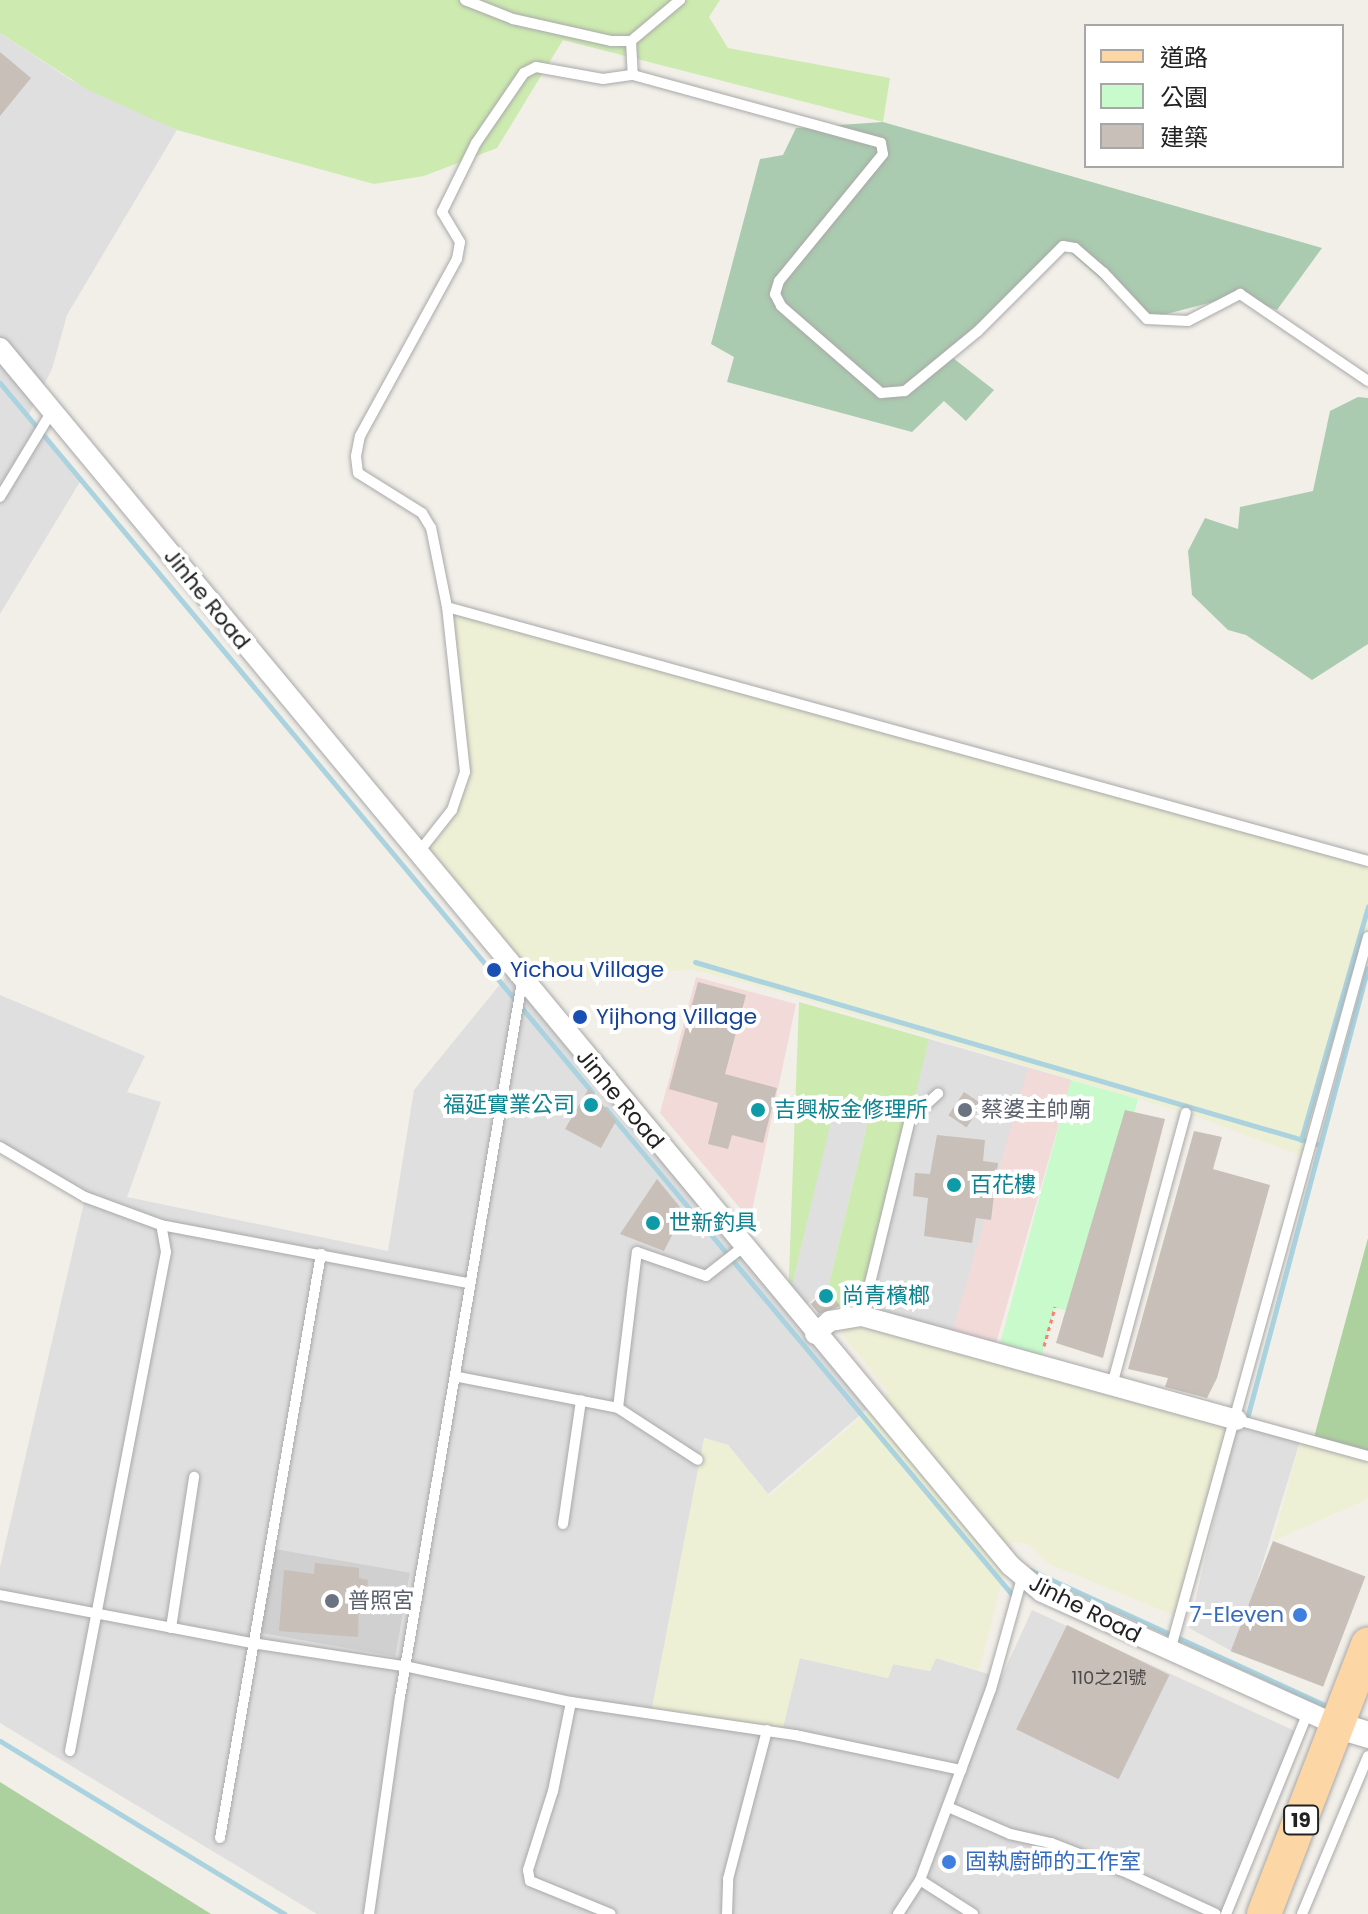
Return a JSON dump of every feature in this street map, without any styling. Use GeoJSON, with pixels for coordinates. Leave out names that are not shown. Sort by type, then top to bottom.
{"type":"FeatureCollection","features":[{"type":"Feature","properties":{"kind":"main road","name":"19"},"geometry":{"type":"LineString","coordinates":[[1264,1914],[1368,1644]]}},
{"type":"Feature","properties":{"kind":"street","name":"Jinhe Road"},"geometry":{"type":"LineString","coordinates":[[0,348],[522,982],[1022,1578],[1170,1651],[1338,1724]]}},
{"type":"Feature","properties":{"kind":"street"},"geometry":{"type":"LineString","coordinates":[[815,1334],[830,1321],[862,1316],[1237,1420]]}},
{"type":"Feature","properties":{"kind":"lane"},"geometry":{"type":"LineString","coordinates":[[465,0],[513,19],[631,41]]}},
{"type":"Feature","properties":{"kind":"lane"},"geometry":{"type":"LineString","coordinates":[[631,41],[680,0]]}},
{"type":"Feature","properties":{"kind":"lane"},"geometry":{"type":"LineString","coordinates":[[631,41],[633,75]]}},
{"type":"Feature","properties":{"kind":"lane"},"geometry":{"type":"LineString","coordinates":[[417,854],[452,810],[465,772],[447,607],[431,528],[422,513],[358,473],[360,436],[457,259],[460,242],[442,212],[476,143],[524,73],[536,67],[603,79],[633,75],[881,143],[883,154],[779,281],[775,294],[781,306],[881,393],[905,391],[978,331],[1063,246],[1075,248],[1103,272],[1147,319],[1188,321],[1240,294],[1368,381]]}},
{"type":"Feature","properties":{"kind":"lane"},"geometry":{"type":"LineString","coordinates":[[0,497],[52,411]]}},
{"type":"Feature","properties":{"kind":"lane"},"geometry":{"type":"LineString","coordinates":[[447,607],[1368,861]]}},
{"type":"Feature","properties":{"kind":"lane"},"geometry":{"type":"LineString","coordinates":[[1170,1651],[1237,1420],[1368,937]]}},
{"type":"Feature","properties":{"kind":"lane"},"geometry":{"type":"LineString","coordinates":[[369,1914],[400,1697],[409,1667],[459,1377],[469,1283],[522,982]]}},
{"type":"Feature","properties":{"kind":"lane"},"geometry":{"type":"LineString","coordinates":[[862,1316],[910,1119],[938,1094]]}},
{"type":"Feature","properties":{"kind":"lane"},"geometry":{"type":"LineString","coordinates":[[1117,1387],[1186,1113]]}},
{"type":"Feature","properties":{"kind":"lane"},"geometry":{"type":"LineString","coordinates":[[0,1147],[85,1197],[161,1225],[469,1283]]}},
{"type":"Feature","properties":{"kind":"lane"},"geometry":{"type":"LineString","coordinates":[[70,1751],[166,1252],[161,1225]]}},
{"type":"Feature","properties":{"kind":"lane"},"geometry":{"type":"LineString","coordinates":[[618,1408],[637,1252],[706,1276],[743,1247]]}},
{"type":"Feature","properties":{"kind":"lane"},"geometry":{"type":"LineString","coordinates":[[220,1838],[321,1254]]}},
{"type":"Feature","properties":{"kind":"lane"},"geometry":{"type":"LineString","coordinates":[[459,1377],[618,1408],[698,1460]]}},
{"type":"Feature","properties":{"kind":"lane"},"geometry":{"type":"LineString","coordinates":[[563,1524],[581,1400]]}},
{"type":"Feature","properties":{"kind":"lane"},"geometry":{"type":"LineString","coordinates":[[1237,1420],[1368,1456]]}},
{"type":"Feature","properties":{"kind":"lane"},"geometry":{"type":"LineString","coordinates":[[171,1628],[194,1477]]}},
{"type":"Feature","properties":{"kind":"lane"},"geometry":{"type":"LineString","coordinates":[[898,1914],[920,1880],[948,1807],[1022,1578]]}},
{"type":"Feature","properties":{"kind":"lane"},"geometry":{"type":"LineString","coordinates":[[0,1595],[252,1643],[409,1667],[571,1702],[767,1730],[961,1770]]}},
{"type":"Feature","properties":{"kind":"lane"},"geometry":{"type":"LineString","coordinates":[[571,1702],[553,1791],[528,1870],[530,1881],[611,1914]]}},
{"type":"Feature","properties":{"kind":"lane"},"geometry":{"type":"LineString","coordinates":[[1226,1914],[1338,1724]]}},
{"type":"Feature","properties":{"kind":"lane"},"geometry":{"type":"LineString","coordinates":[[727,1914],[728,1879],[767,1730]]}},
{"type":"Feature","properties":{"kind":"lane"},"geometry":{"type":"LineString","coordinates":[[1302,1914],[1368,1756]]}},
{"type":"Feature","properties":{"kind":"lane"},"geometry":{"type":"LineString","coordinates":[[948,1807],[1010,1834],[1051,1843],[1123,1871],[1216,1914]]}},
{"type":"Feature","properties":{"kind":"lane"},"geometry":{"type":"LineString","coordinates":[[920,1880],[973,1914]]}},
{"type":"Feature","properties":{"kind":"path"},"geometry":{"type":"LineString","coordinates":[[1039,1365],[1055,1307]]}},
{"type":"Feature","properties":{"kind":"shaded area"},"geometry":{"type":"Polygon","coordinates":[[[0,33],[71,80],[177,130],[67,315],[52,369],[28,416],[81,480],[0,614],[0,33]]]}},
{"type":"Feature","properties":{"kind":"shaded area"},"geometry":{"type":"Polygon","coordinates":[[[504,960],[788,1300],[833,1109],[869,1117],[828,1288],[802,1308],[873,1404],[768,1494],[728,1445],[704,1438],[799,1658],[888,1678],[893,1664],[930,1671],[936,1658],[1001,1678],[1032,1610],[1295,1731],[1227,1914],[317,1914],[0,1723],[0,1567],[85,1198],[0,1151],[0,995],[145,1056],[127,1092],[161,1102],[127,1197],[388,1251],[414,1090],[506,977],[504,960]]]}},
{"type":"Feature","properties":{"kind":"shaded area"},"geometry":{"type":"Polygon","coordinates":[[[696,977],[796,1004],[750,1220],[660,1113],[696,977]]]}},
{"type":"Feature","properties":{"kind":"shaded area"},"geometry":{"type":"Polygon","coordinates":[[[929,1039],[1071,1080],[993,1354],[850,1313],[929,1039]]]}},
{"type":"Feature","properties":{"kind":"shaded area"},"geometry":{"type":"Polygon","coordinates":[[[1028,1068],[1071,1080],[995,1345],[952,1332],[1028,1068]]]}},
{"type":"Feature","properties":{"kind":"shaded area"},"geometry":{"type":"Polygon","coordinates":[[[1237,1420],[1301,1438],[1235,1653],[1189,1628],[1237,1420]]]}},
{"type":"Feature","properties":{"kind":"shaded area","name":"普照宮"},"geometry":{"type":"Polygon","coordinates":[[[275,1549],[410,1573],[395,1656],[260,1633],[275,1549]]]}},
{"type":"Feature","properties":{"kind":"green space"},"geometry":{"type":"Polygon","coordinates":[[[0,0],[720,0],[709,17],[728,48],[890,78],[883,122],[563,40],[497,148],[424,176],[374,184],[177,130],[88,90],[0,33],[0,0]]]}},
{"type":"Feature","properties":{"kind":"green space"},"geometry":{"type":"Polygon","coordinates":[[[883,122],[1322,248],[1277,310],[1240,295],[1147,319],[1063,246],[953,358],[994,390],[966,421],[944,401],[912,432],[727,382],[734,357],[711,344],[760,159],[783,155],[796,128],[883,122]]]}},
{"type":"Feature","properties":{"kind":"green space"},"geometry":{"type":"Polygon","coordinates":[[[1358,397],[1368,398],[1368,644],[1312,680],[1246,635],[1228,630],[1192,595],[1188,551],[1205,518],[1238,529],[1240,507],[1313,491],[1330,411],[1358,397]]]}},
{"type":"Feature","properties":{"kind":"green space"},"geometry":{"type":"Polygon","coordinates":[[[447,607],[1368,861],[1368,937],[1307,1158],[1192,1115],[751,984],[691,970],[522,982],[417,854],[452,810],[465,772],[447,607]]]}},
{"type":"Feature","properties":{"kind":"green space"},"geometry":{"type":"Polygon","coordinates":[[[799,1002],[929,1039],[862,1316],[845,1315],[828,1288],[869,1117],[834,1109],[788,1302],[799,1002]]]}},
{"type":"Feature","properties":{"kind":"green space"},"geometry":{"type":"Polygon","coordinates":[[[1071,1080],[1138,1099],[1081,1313],[1055,1308],[1039,1365],[997,1355],[1071,1080]]]}},
{"type":"Feature","properties":{"kind":"green space"},"geometry":{"type":"Polygon","coordinates":[[[1368,1238],[1368,1456],[1313,1441],[1368,1238]]]}},
{"type":"Feature","properties":{"kind":"green space"},"geometry":{"type":"Polygon","coordinates":[[[852,1325],[1227,1424],[1175,1616],[1047,1563],[1029,1544],[1012,1542],[979,1670],[936,1658],[930,1671],[893,1664],[888,1678],[800,1658],[782,1732],[651,1713],[704,1438],[728,1445],[769,1496],[889,1393],[841,1333],[852,1325]]]}},
{"type":"Feature","properties":{"kind":"green space"},"geometry":{"type":"Polygon","coordinates":[[[1301,1438],[1368,1456],[1368,1499],[1273,1541],[1301,1438]]]}},
{"type":"Feature","properties":{"kind":"green space"},"geometry":{"type":"Polygon","coordinates":[[[0,1782],[211,1914],[0,1914],[0,1782]]]}},
{"type":"Feature","properties":{"kind":"building"},"geometry":{"type":"Polygon","coordinates":[[[0,52],[31,78],[0,116],[0,52]]]}},
{"type":"Feature","properties":{"kind":"building"},"geometry":{"type":"Polygon","coordinates":[[[698,982],[746,995],[725,1074],[777,1088],[763,1143],[732,1135],[728,1149],[708,1144],[718,1103],[669,1089],[698,982]]]}},
{"type":"Feature","properties":{"kind":"building","name":"福延實業公司"},"geometry":{"type":"Polygon","coordinates":[[[589,1088],[616,1121],[601,1148],[565,1129],[589,1088]]]}},
{"type":"Feature","properties":{"kind":"building","name":"蔡婆主帥廟"},"geometry":{"type":"Polygon","coordinates":[[[964,1092],[982,1104],[967,1128],[948,1115],[964,1092]]]}},
{"type":"Feature","properties":{"kind":"building"},"geometry":{"type":"Polygon","coordinates":[[[1125,1110],[1165,1119],[1103,1358],[1056,1343],[1125,1110]]]}},
{"type":"Feature","properties":{"kind":"building"},"geometry":{"type":"Polygon","coordinates":[[[1194,1131],[1222,1137],[1213,1169],[1270,1185],[1217,1378],[1207,1398],[1165,1387],[1168,1378],[1128,1369],[1194,1131]]]}},
{"type":"Feature","properties":{"kind":"building","name":"百花樓"},"geometry":{"type":"Polygon","coordinates":[[[937,1135],[985,1140],[983,1161],[998,1163],[991,1220],[976,1218],[972,1243],[924,1236],[928,1198],[913,1196],[915,1173],[930,1174],[937,1135]]]}},
{"type":"Feature","properties":{"kind":"building","name":"世新釣具"},"geometry":{"type":"Polygon","coordinates":[[[657,1179],[684,1212],[664,1251],[620,1234],[657,1179]]]}},
{"type":"Feature","properties":{"kind":"building","name":"尚青檳榔"},"geometry":{"type":"Polygon","coordinates":[[[828,1288],[840,1306],[819,1314],[811,1304],[828,1288]]]}},
{"type":"Feature","properties":{"kind":"building","name":"7-Eleven"},"geometry":{"type":"Polygon","coordinates":[[[1273,1541],[1365,1576],[1323,1687],[1231,1651],[1273,1541]]]}},
{"type":"Feature","properties":{"kind":"building","name":"普照宮"},"geometry":{"type":"Polygon","coordinates":[[[315,1563],[359,1568],[359,1578],[368,1580],[366,1599],[359,1598],[358,1637],[279,1631],[284,1570],[314,1574],[315,1563]]]}},
{"type":"Feature","properties":{"kind":"building"},"geometry":{"type":"Polygon","coordinates":[[[1067,1625],[1169,1675],[1119,1779],[1016,1729],[1067,1625]]]}},
{"type":"Feature","properties":{"kind":"waterway"},"geometry":{"type":"LineString","coordinates":[[0,383],[592,1092]]}},
{"type":"Feature","properties":{"kind":"waterway"},"geometry":{"type":"LineString","coordinates":[[1301,1140],[1368,906]]}},
{"type":"Feature","properties":{"kind":"waterway"},"geometry":{"type":"LineString","coordinates":[[695,962],[1320,1145]]}},
{"type":"Feature","properties":{"kind":"waterway"},"geometry":{"type":"LineString","coordinates":[[1246,1422],[1368,968]]}},
{"type":"Feature","properties":{"kind":"waterway"},"geometry":{"type":"LineString","coordinates":[[606,1109],[1014,1597]]}},
{"type":"Feature","properties":{"kind":"waterway"},"geometry":{"type":"LineString","coordinates":[[1030,1570],[1329,1707]]}},
{"type":"Feature","properties":{"kind":"waterway"},"geometry":{"type":"LineString","coordinates":[[0,1741],[285,1914]]}},
{"type":"Feature","properties":{"kind":"place","name":"Yichou Village"},"geometry":{"type":"Point","coordinates":[494,970]}},
{"type":"Feature","properties":{"kind":"place","name":"Yijhong Village"},"geometry":{"type":"Point","coordinates":[580,1017]}},
{"type":"Feature","properties":{"kind":"place","name":"福延實業公司"},"geometry":{"type":"Point","coordinates":[591,1105]}},
{"type":"Feature","properties":{"kind":"place","name":"吉興板金修理所"},"geometry":{"type":"Point","coordinates":[758,1110]}},
{"type":"Feature","properties":{"kind":"place","name":"蔡婆主帥廟"},"geometry":{"type":"Point","coordinates":[965,1110]}},
{"type":"Feature","properties":{"kind":"place","name":"百花樓"},"geometry":{"type":"Point","coordinates":[954,1185]}},
{"type":"Feature","properties":{"kind":"place","name":"世新釣具"},"geometry":{"type":"Point","coordinates":[653,1223]}},
{"type":"Feature","properties":{"kind":"place","name":"尚青檳榔"},"geometry":{"type":"Point","coordinates":[826,1296]}},
{"type":"Feature","properties":{"kind":"place","name":"普照宮"},"geometry":{"type":"Point","coordinates":[332,1601]}},
{"type":"Feature","properties":{"kind":"place","name":"7-Eleven"},"geometry":{"type":"Point","coordinates":[1300,1615]}},
{"type":"Feature","properties":{"kind":"place","name":"固執廚師的工作室"},"geometry":{"type":"Point","coordinates":[949,1862]}}]}
